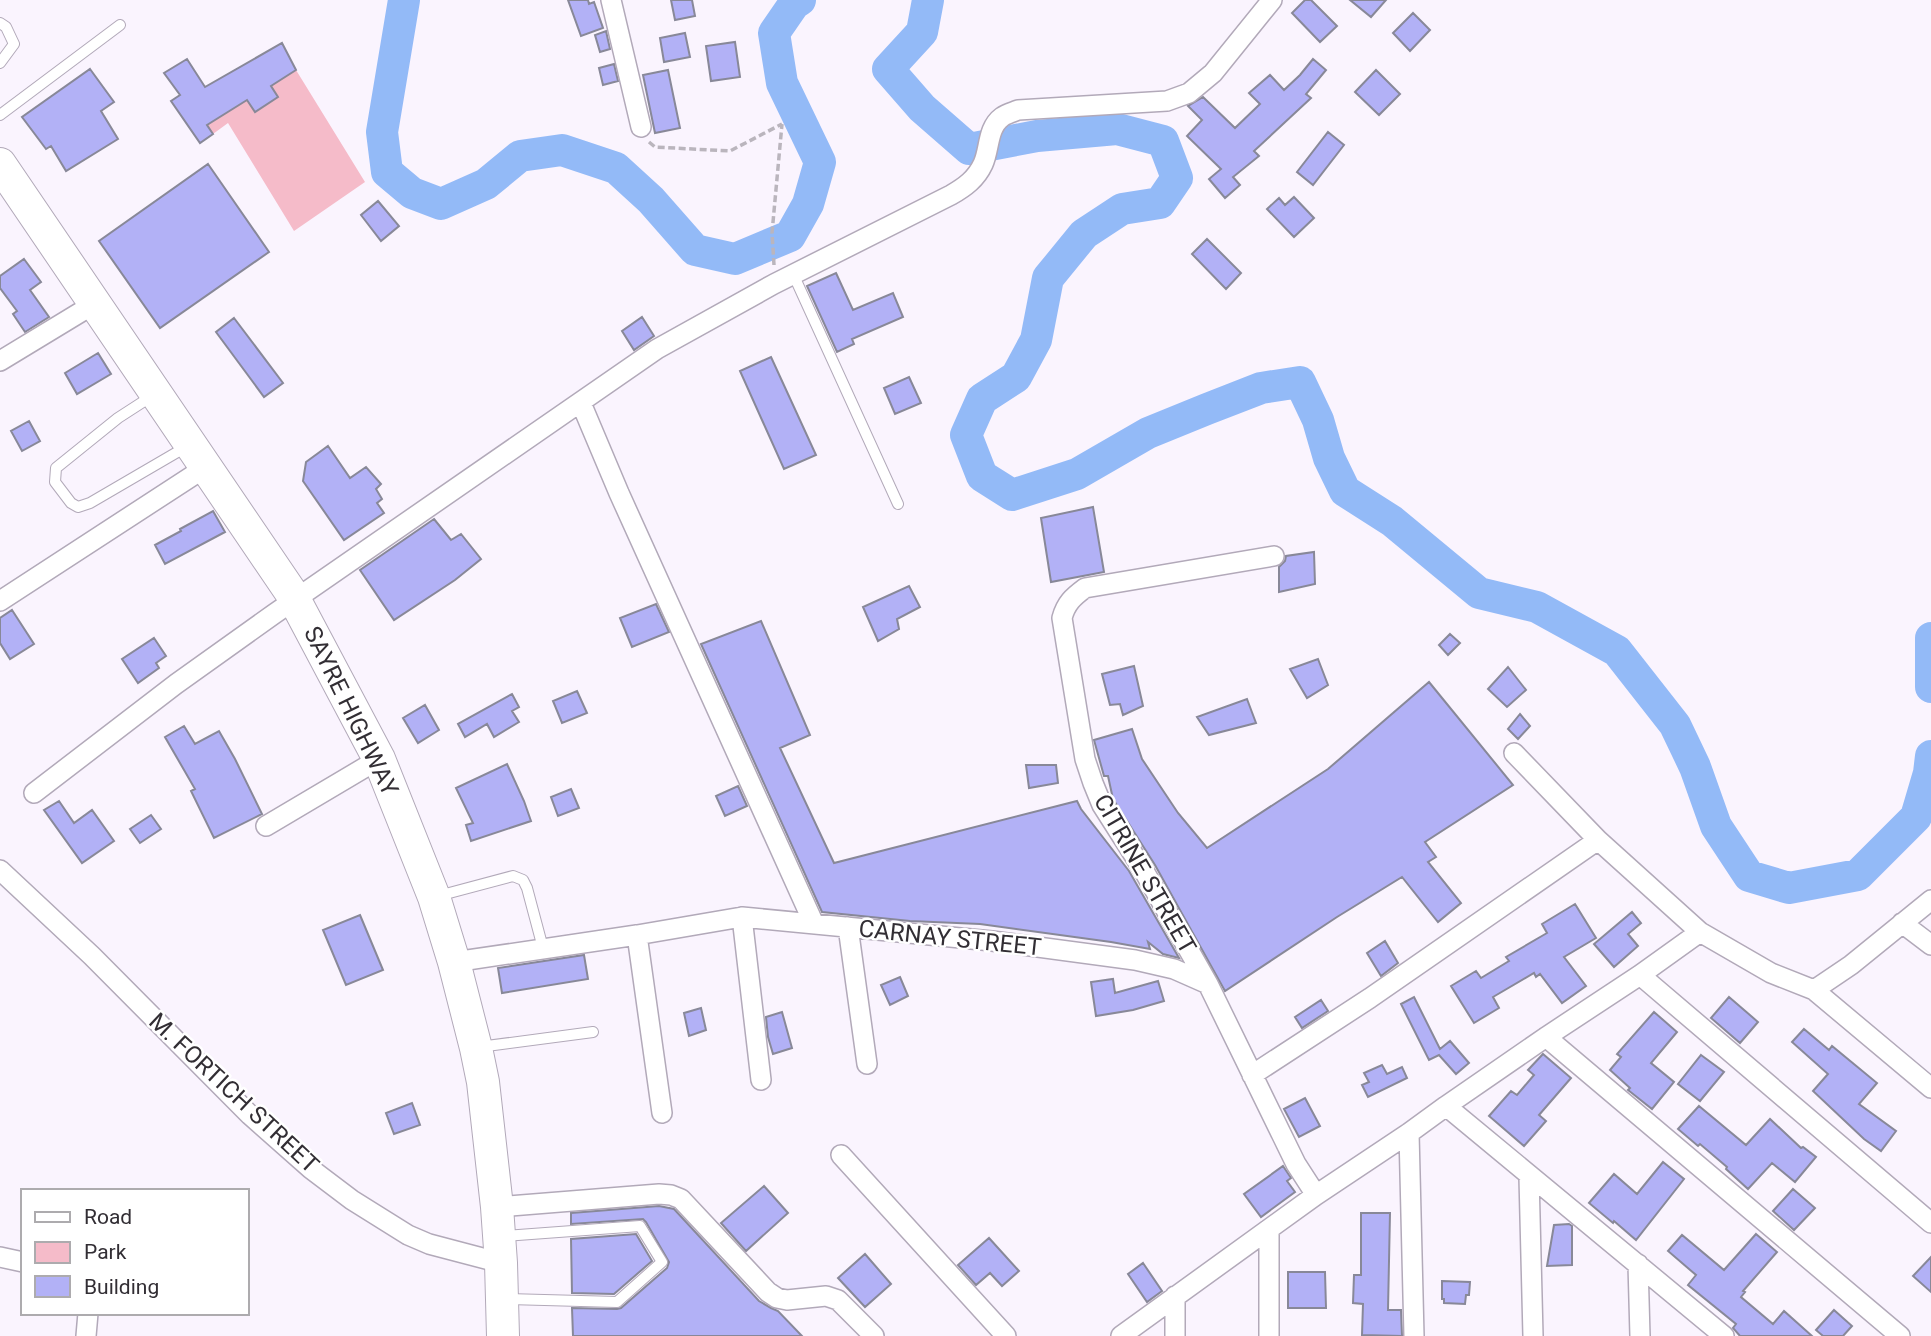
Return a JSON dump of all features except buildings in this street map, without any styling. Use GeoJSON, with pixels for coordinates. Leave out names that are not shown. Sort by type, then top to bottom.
{"type":"FeatureCollection","features":[{"type":"Feature","properties":{"kind":"highway","name":"SAYRE HIGHWAY"},"geometry":{"type":"LineString","coordinates":[[0,164],[295,599],[379,759],[434,897],[476,1048],[483,1082],[499,1236],[503,1336]]}},
{"type":"Feature","properties":{"kind":"street"},"geometry":{"type":"LineString","coordinates":[[611,0],[640,127]]}},
{"type":"Feature","properties":{"kind":"street"},"geometry":{"type":"LineString","coordinates":[[34,793],[176,684],[295,599],[657,349],[774,284],[965,187],[975,178],[984,162],[993,128],[1001,118],[1018,110],[1167,101],[1189,93],[1213,73],[1272,0]]}},
{"type":"Feature","properties":{"kind":"street"},"geometry":{"type":"LineString","coordinates":[[0,361],[94,304]]}},
{"type":"Feature","properties":{"kind":"street"},"geometry":{"type":"LineString","coordinates":[[581,403],[814,924]]}},
{"type":"Feature","properties":{"kind":"street"},"geometry":{"type":"LineString","coordinates":[[0,601],[199,456]]}},
{"type":"Feature","properties":{"kind":"street","name":"CITRINE STREET"},"geometry":{"type":"LineString","coordinates":[[1208,984],[1144,871],[1102,805],[1093,783],[1085,759],[1062,618],[1072,597],[1085,588],[1274,556]]}},
{"type":"Feature","properties":{"kind":"street"},"geometry":{"type":"LineString","coordinates":[[1514,753],[1598,840],[1700,932],[1771,973],[1814,990],[1931,1088]]}},
{"type":"Feature","properties":{"kind":"street"},"geometry":{"type":"LineString","coordinates":[[266,827],[379,759]]}},
{"type":"Feature","properties":{"kind":"street"},"geometry":{"type":"LineString","coordinates":[[1252,1075],[1380,992],[1598,840]]}},
{"type":"Feature","properties":{"kind":"street","name":"M. FORTICH STREET"},"geometry":{"type":"LineString","coordinates":[[0,870],[92,956],[250,1115],[311,1169],[352,1200],[408,1236],[429,1244],[499,1236],[659,1194],[670,1195],[681,1199],[768,1292],[787,1300],[825,1296],[838,1300],[874,1336]]}},
{"type":"Feature","properties":{"kind":"street"},"geometry":{"type":"LineString","coordinates":[[1814,990],[1851,965],[1931,900]]}},
{"type":"Feature","properties":{"kind":"street"},"geometry":{"type":"LineString","coordinates":[[742,917],[761,1080]]}},
{"type":"Feature","properties":{"kind":"street","name":"CARNAY STREET"},"geometry":{"type":"LineString","coordinates":[[454,962],[742,917],[992,941],[1135,960],[1174,969],[1208,984]]}},
{"type":"Feature","properties":{"kind":"street"},"geometry":{"type":"LineString","coordinates":[[1902,923],[1931,945]]}},
{"type":"Feature","properties":{"kind":"street"},"geometry":{"type":"LineString","coordinates":[[848,927],[867,1064]]}},
{"type":"Feature","properties":{"kind":"street"},"geometry":{"type":"LineString","coordinates":[[1121,1336],[1316,1195],[1700,932]]}},
{"type":"Feature","properties":{"kind":"street"},"geometry":{"type":"LineString","coordinates":[[636,935],[662,1112]]}},
{"type":"Feature","properties":{"kind":"street"},"geometry":{"type":"LineString","coordinates":[[1640,975],[1931,1223]]}},
{"type":"Feature","properties":{"kind":"street"},"geometry":{"type":"LineString","coordinates":[[1208,984],[1296,1164],[1316,1195]]}},
{"type":"Feature","properties":{"kind":"street"},"geometry":{"type":"LineString","coordinates":[[1546,1037],[1900,1336]]}},
{"type":"Feature","properties":{"kind":"street"},"geometry":{"type":"LineString","coordinates":[[1446,1106],[1724,1336]]}},
{"type":"Feature","properties":{"kind":"street"},"geometry":{"type":"LineString","coordinates":[[1409,1133],[1414,1336]]}},
{"type":"Feature","properties":{"kind":"street"},"geometry":{"type":"LineString","coordinates":[[841,1155],[1006,1336]]}},
{"type":"Feature","properties":{"kind":"street"},"geometry":{"type":"LineString","coordinates":[[1529,1177],[1533,1336]]}},
{"type":"Feature","properties":{"kind":"street"},"geometry":{"type":"LineString","coordinates":[[1269,1229],[1269,1336]]}},
{"type":"Feature","properties":{"kind":"street"},"geometry":{"type":"LineString","coordinates":[[0,1257],[21,1262]]}},
{"type":"Feature","properties":{"kind":"street"},"geometry":{"type":"LineString","coordinates":[[1638,1264],[1640,1336]]}},
{"type":"Feature","properties":{"kind":"street"},"geometry":{"type":"LineString","coordinates":[[1175,1296],[1175,1336]]}},
{"type":"Feature","properties":{"kind":"street"},"geometry":{"type":"LineString","coordinates":[[86,1336],[88,1315]]}},
{"type":"Feature","properties":{"kind":"lane"},"geometry":{"type":"LineString","coordinates":[[0,23],[6,27],[14,44],[0,63]]}},
{"type":"Feature","properties":{"kind":"lane"},"geometry":{"type":"LineString","coordinates":[[0,114],[120,25]]}},
{"type":"Feature","properties":{"kind":"lane"},"geometry":{"type":"LineString","coordinates":[[794,276],[898,504]]}},
{"type":"Feature","properties":{"kind":"lane"},"geometry":{"type":"LineString","coordinates":[[156,393],[118,418],[56,468],[55,482],[71,503],[78,507],[199,456]]}},
{"type":"Feature","properties":{"kind":"lane"},"geometry":{"type":"LineString","coordinates":[[434,897],[513,876],[523,880],[543,948]]}},
{"type":"Feature","properties":{"kind":"lane"},"geometry":{"type":"LineString","coordinates":[[476,1048],[593,1032]]}},
{"type":"Feature","properties":{"kind":"lane"},"geometry":{"type":"LineString","coordinates":[[499,1236],[640,1226],[662,1262],[617,1302],[502,1299]]}},
{"type":"Feature","properties":{"kind":"path"},"geometry":{"type":"LineString","coordinates":[[640,127],[655,147],[730,151],[782,124],[772,233],[774,284]]}},
{"type":"Feature","properties":{"kind":"green space"},"geometry":{"type":"Polygon","coordinates":[[[296,70],[365,182],[294,231],[228,123],[213,134],[185,92],[221,116],[247,100],[255,111],[277,98],[271,86],[296,70]]]}},
{"type":"Feature","properties":{"kind":"waterway"},"geometry":{"type":"LineString","coordinates":[[404,0],[382,132],[387,172],[412,193],[441,204],[486,184],[520,156],[562,150],[616,168],[651,200],[695,250],[735,259],[790,236],[808,204],[820,162],[782,83],[774,33],[794,4],[800,0]]}},
{"type":"Feature","properties":{"kind":"waterway"},"geometry":{"type":"LineString","coordinates":[[928,0],[922,32],[888,69],[922,108],[969,149],[1037,136],[1117,129],[1163,141],[1177,178],[1160,203],[1122,209],[1084,234],[1048,278],[1036,340],[1016,377],[982,399],[966,435],[982,476],[1012,495],[1077,474],[1148,433],[1207,409],[1261,388],[1300,382],[1318,420],[1329,458],[1345,491],[1392,521],[1479,593],[1537,607],[1617,651],[1675,725],[1695,767],[1716,826],[1749,876],[1789,888],[1858,875],[1916,817],[1929,773],[1931,756]]}},
{"type":"Feature","properties":{"kind":"waterway"},"geometry":{"type":"LineString","coordinates":[[1931,638],[1931,687]]}}]}
